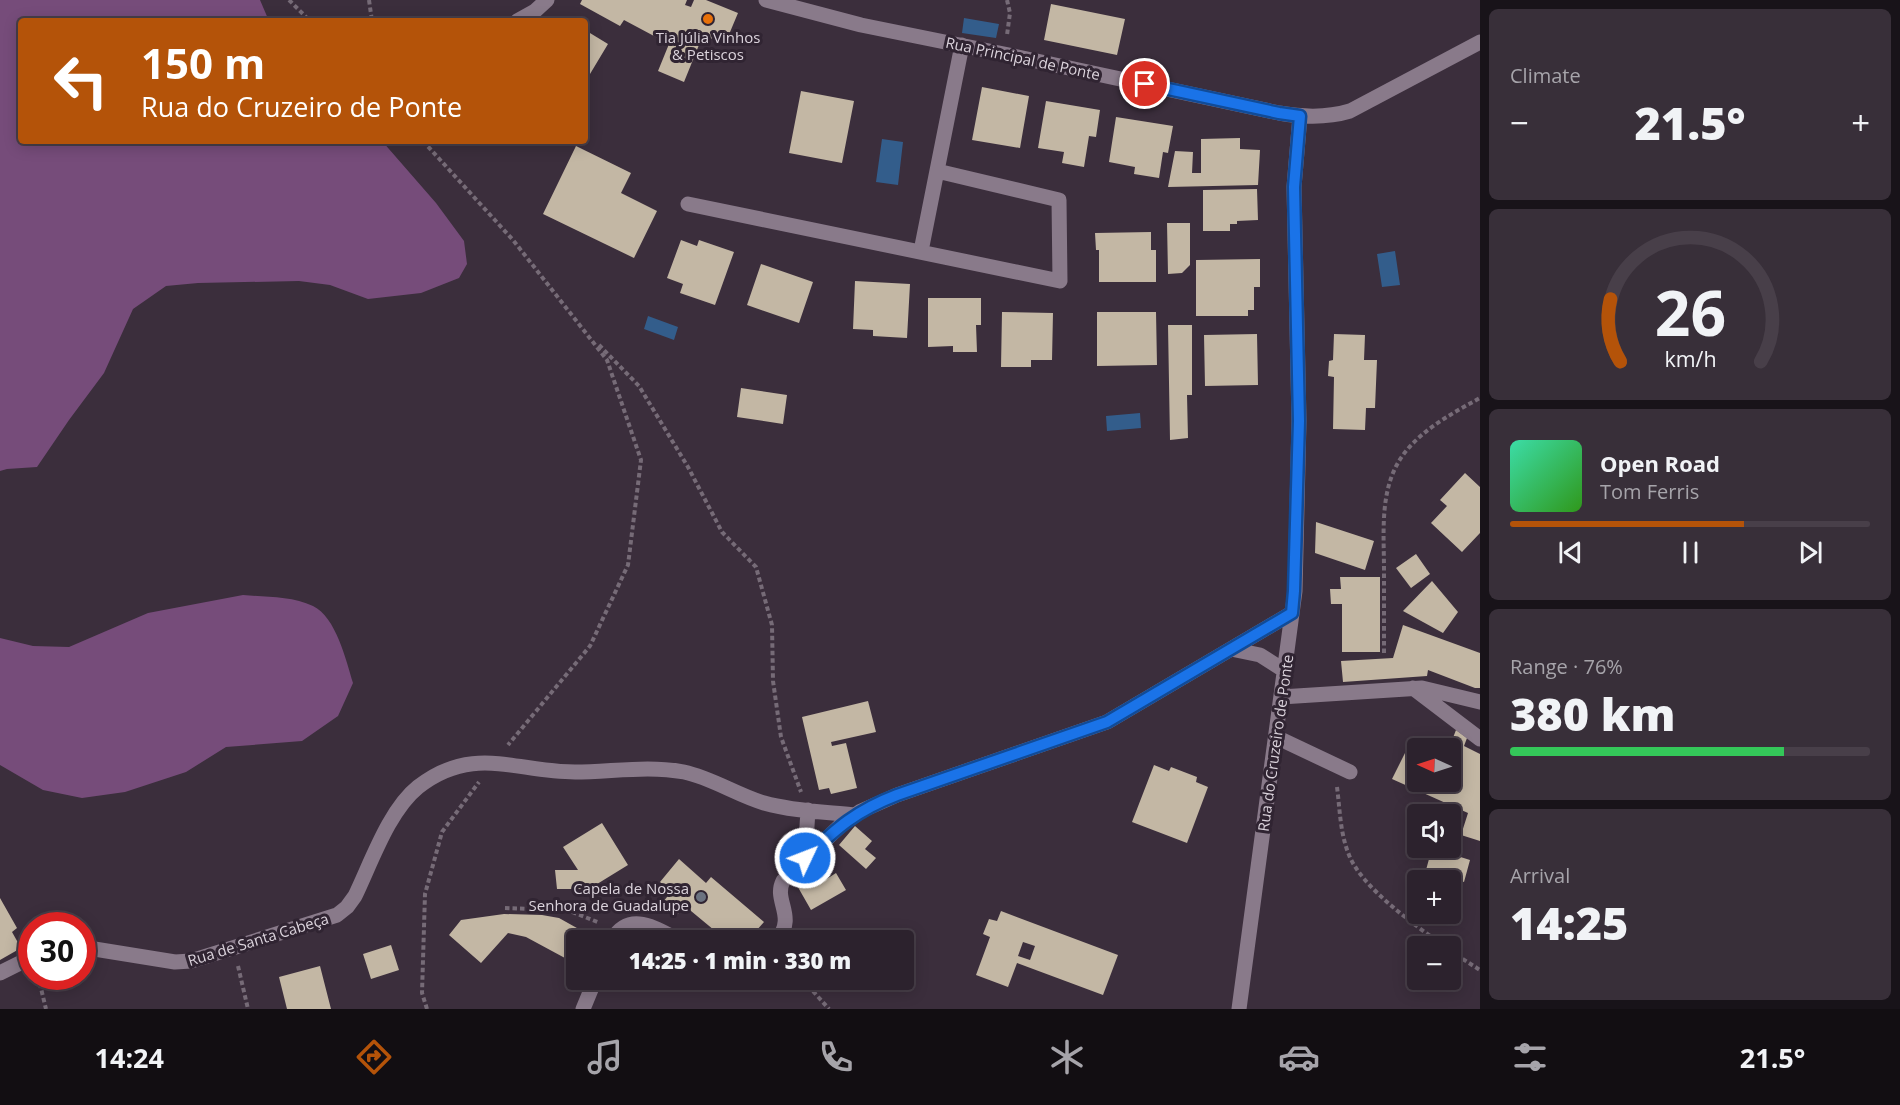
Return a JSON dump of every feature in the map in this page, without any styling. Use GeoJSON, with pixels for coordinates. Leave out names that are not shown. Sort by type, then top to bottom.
{"type":"FeatureCollection","features":[{"type":"Feature","properties":{"kind":"street"},"geometry":{"type":"LineString","coordinates":[[522,18],[547,0]]}},
{"type":"Feature","properties":{"kind":"street","name":"Rua Principal de Ponte"},"geometry":{"type":"LineString","coordinates":[[766,0],[855,23],[1300,116],[1326,116],[1350,111],[1480,42]]}},
{"type":"Feature","properties":{"kind":"street"},"geometry":{"type":"LineString","coordinates":[[921,252],[962,45]]}},
{"type":"Feature","properties":{"kind":"street","name":"Rua do Cruzeiro de Ponte"},"geometry":{"type":"LineString","coordinates":[[1239,1009],[1285,671],[1295,580],[1299,429],[1294,187],[1300,116]]}},
{"type":"Feature","properties":{"kind":"street"},"geometry":{"type":"LineString","coordinates":[[688,204],[1060,281],[1059,200],[937,171]]}},
{"type":"Feature","properties":{"kind":"street"},"geometry":{"type":"LineString","coordinates":[[784,930],[786,924],[781,886],[787,876],[854,815],[897,795],[1098,726],[1292,613]]}},
{"type":"Feature","properties":{"kind":"street"},"geometry":{"type":"LineString","coordinates":[[1231,649],[1255,653],[1285,671]]}},
{"type":"Feature","properties":{"kind":"street"},"geometry":{"type":"LineString","coordinates":[[1413,688],[1480,739]]}},
{"type":"Feature","properties":{"kind":"street"},"geometry":{"type":"LineString","coordinates":[[1281,697],[1413,688],[1437,691],[1480,702]]}},
{"type":"Feature","properties":{"kind":"street"},"geometry":{"type":"LineString","coordinates":[[1276,737],[1343,768]]}},
{"type":"Feature","properties":{"kind":"street","name":"Rua de Santa Cabeça"},"geometry":{"type":"LineString","coordinates":[[96,949],[180,963],[234,949],[325,920],[342,911],[355,896],[394,816],[408,796],[425,782],[448,770],[466,765],[493,762],[568,772],[678,771],[763,802],[854,815]]}},
{"type":"Feature","properties":{"kind":"street"},"geometry":{"type":"LineString","coordinates":[[805,858],[808,810]]}},
{"type":"Feature","properties":{"kind":"street"},"geometry":{"type":"LineString","coordinates":[[622,930],[637,923],[658,930]]}},
{"type":"Feature","properties":{"kind":"street"},"geometry":{"type":"LineString","coordinates":[[0,973],[18,964]]}},
{"type":"Feature","properties":{"kind":"street"},"geometry":{"type":"LineString","coordinates":[[584,1009],[592,990]]}},
{"type":"Feature","properties":{"kind":"path"},"geometry":{"type":"LineString","coordinates":[[289,0],[307,18]]}},
{"type":"Feature","properties":{"kind":"path"},"geometry":{"type":"LineString","coordinates":[[369,0],[372,18]]}},
{"type":"Feature","properties":{"kind":"path"},"geometry":{"type":"LineString","coordinates":[[1004,54],[1010,13],[1007,0]]}},
{"type":"Feature","properties":{"kind":"path"},"geometry":{"type":"LineString","coordinates":[[426,144],[513,240],[607,360],[641,460],[628,565],[590,646],[493,762],[442,832],[424,894],[422,993],[427,1009]]}},
{"type":"Feature","properties":{"kind":"path"},"geometry":{"type":"LineString","coordinates":[[589,335],[639,386],[688,467],[722,532],[756,567],[772,625],[773,681],[781,737],[808,810]]}},
{"type":"Feature","properties":{"kind":"path"},"geometry":{"type":"LineString","coordinates":[[1384,653],[1384,521],[1386,496],[1392,474],[1402,455],[1416,439],[1449,415],[1480,398]]}},
{"type":"Feature","properties":{"kind":"path"},"geometry":{"type":"LineString","coordinates":[[1343,768],[1341,829],[1356,870],[1386,900],[1431,936]]}},
{"type":"Feature","properties":{"kind":"path"},"geometry":{"type":"LineString","coordinates":[[505,908],[567,910],[604,930]]}},
{"type":"Feature","properties":{"kind":"path"},"geometry":{"type":"LineString","coordinates":[[234,949],[248,1009]]}},
{"type":"Feature","properties":{"kind":"path"},"geometry":{"type":"LineString","coordinates":[[1461,958],[1480,970]]}},
{"type":"Feature","properties":{"kind":"path"},"geometry":{"type":"LineString","coordinates":[[41,990],[46,1009]]}},
{"type":"Feature","properties":{"kind":"path"},"geometry":{"type":"LineString","coordinates":[[812,990],[829,1009]]}},
{"type":"Feature","properties":{"kind":"shaded area"},"geometry":{"type":"Polygon","coordinates":[[[0,0],[260,0],[268,18],[18,18],[18,144],[385,144],[436,203],[464,241],[467,264],[459,278],[421,293],[368,299],[330,285],[299,281],[166,286],[133,309],[104,373],[37,467],[0,471],[0,0]]]}},
{"type":"Feature","properties":{"kind":"shaded area"},"geometry":{"type":"Polygon","coordinates":[[[243,595],[296,600],[313,606],[328,619],[339,640],[353,683],[338,716],[302,741],[226,747],[186,772],[125,792],[82,798],[43,790],[0,765],[0,638],[33,646],[69,647],[148,613],[243,595]]]}},
{"type":"Feature","properties":{"kind":"water"},"geometry":{"type":"Polygon","coordinates":[[[964,18],[999,24],[996,38],[962,33],[964,18]]]}},
{"type":"Feature","properties":{"kind":"water"},"geometry":{"type":"Polygon","coordinates":[[[882,139],[903,142],[898,185],[876,182],[882,139]]]}},
{"type":"Feature","properties":{"kind":"water"},"geometry":{"type":"Polygon","coordinates":[[[1395,251],[1400,285],[1382,287],[1377,254],[1395,251]]]}},
{"type":"Feature","properties":{"kind":"water"},"geometry":{"type":"Polygon","coordinates":[[[648,316],[678,327],[674,340],[644,329],[648,316]]]}},
{"type":"Feature","properties":{"kind":"water"},"geometry":{"type":"Polygon","coordinates":[[[1140,413],[1141,428],[1107,431],[1106,416],[1140,413]]]}},
{"type":"Feature","properties":{"kind":"building"},"geometry":{"type":"Polygon","coordinates":[[[582,0],[687,0],[685,5],[691,7],[694,0],[706,0],[738,13],[725,44],[703,35],[684,82],[658,71],[669,44],[624,20],[620,26],[580,4],[582,0]]]}},
{"type":"Feature","properties":{"kind":"building"},"geometry":{"type":"Polygon","coordinates":[[[1051,4],[1125,19],[1117,55],[1044,40],[1051,4]]]}},
{"type":"Feature","properties":{"kind":"building"},"geometry":{"type":"Polygon","coordinates":[[[588,32],[608,44],[588,77],[588,32]]]}},
{"type":"Feature","properties":{"kind":"building"},"geometry":{"type":"Polygon","coordinates":[[[982,87],[1029,96],[1020,148],[972,140],[982,87]]]}},
{"type":"Feature","properties":{"kind":"building"},"geometry":{"type":"Polygon","coordinates":[[[801,91],[854,101],[842,163],[789,153],[801,91]]]}},
{"type":"Feature","properties":{"kind":"building"},"geometry":{"type":"Polygon","coordinates":[[[1046,101],[1100,110],[1096,137],[1089,136],[1084,167],[1062,163],[1064,152],[1038,148],[1046,101]]]}},
{"type":"Feature","properties":{"kind":"building"},"geometry":{"type":"Polygon","coordinates":[[[1116,117],[1173,126],[1168,153],[1163,152],[1159,178],[1134,174],[1135,167],[1109,162],[1116,117]]]}},
{"type":"Feature","properties":{"kind":"building"},"geometry":{"type":"Polygon","coordinates":[[[1240,138],[1240,149],[1260,150],[1258,185],[1168,187],[1175,151],[1193,152],[1192,173],[1201,173],[1201,139],[1240,138]]]}},
{"type":"Feature","properties":{"kind":"building"},"geometry":{"type":"Polygon","coordinates":[[[576,146],[631,173],[621,193],[657,211],[634,258],[543,214],[576,146]]]}},
{"type":"Feature","properties":{"kind":"building"},"geometry":{"type":"Polygon","coordinates":[[[1257,189],[1258,220],[1237,221],[1237,224],[1230,224],[1230,231],[1203,231],[1203,190],[1257,189]]]}},
{"type":"Feature","properties":{"kind":"building"},"geometry":{"type":"Polygon","coordinates":[[[1167,223],[1190,223],[1190,265],[1182,273],[1168,274],[1167,223]]]}},
{"type":"Feature","properties":{"kind":"building"},"geometry":{"type":"Polygon","coordinates":[[[1151,232],[1151,250],[1156,250],[1156,282],[1099,282],[1099,250],[1096,250],[1095,233],[1151,232]]]}},
{"type":"Feature","properties":{"kind":"building"},"geometry":{"type":"Polygon","coordinates":[[[681,240],[697,246],[699,240],[734,252],[715,305],[680,293],[683,284],[667,278],[681,240]]]}},
{"type":"Feature","properties":{"kind":"building"},"geometry":{"type":"Polygon","coordinates":[[[1260,259],[1260,287],[1254,287],[1254,310],[1248,310],[1248,316],[1196,316],[1196,260],[1260,259]]]}},
{"type":"Feature","properties":{"kind":"building"},"geometry":{"type":"Polygon","coordinates":[[[761,264],[813,282],[799,323],[747,305],[761,264]]]}},
{"type":"Feature","properties":{"kind":"building"},"geometry":{"type":"Polygon","coordinates":[[[855,281],[910,284],[907,338],[873,336],[873,330],[853,329],[855,281]]]}},
{"type":"Feature","properties":{"kind":"building"},"geometry":{"type":"Polygon","coordinates":[[[928,298],[981,298],[981,325],[976,325],[977,352],[953,352],[953,346],[928,347],[928,298]]]}},
{"type":"Feature","properties":{"kind":"building"},"geometry":{"type":"Polygon","coordinates":[[[1002,312],[1053,313],[1052,360],[1031,360],[1031,367],[1001,367],[1002,312]]]}},
{"type":"Feature","properties":{"kind":"building"},"geometry":{"type":"Polygon","coordinates":[[[1097,312],[1156,312],[1157,365],[1097,366],[1097,312]]]}},
{"type":"Feature","properties":{"kind":"building"},"geometry":{"type":"Polygon","coordinates":[[[1168,325],[1192,325],[1192,395],[1187,395],[1188,438],[1170,440],[1168,325]]]}},
{"type":"Feature","properties":{"kind":"building"},"geometry":{"type":"Polygon","coordinates":[[[1257,334],[1258,385],[1205,386],[1204,335],[1257,334]]]}},
{"type":"Feature","properties":{"kind":"building"},"geometry":{"type":"Polygon","coordinates":[[[1334,334],[1365,335],[1364,360],[1377,360],[1375,408],[1366,408],[1365,430],[1333,429],[1334,377],[1328,376],[1329,361],[1333,360],[1334,334]]]}},
{"type":"Feature","properties":{"kind":"building"},"geometry":{"type":"Polygon","coordinates":[[[741,388],[787,395],[783,424],[737,417],[741,388]]]}},
{"type":"Feature","properties":{"kind":"building"},"geometry":{"type":"Polygon","coordinates":[[[1465,473],[1480,487],[1480,533],[1462,552],[1431,523],[1447,506],[1440,500],[1465,473]]]}},
{"type":"Feature","properties":{"kind":"building"},"geometry":{"type":"Polygon","coordinates":[[[1316,522],[1374,541],[1365,570],[1315,553],[1316,522]]]}},
{"type":"Feature","properties":{"kind":"building"},"geometry":{"type":"Polygon","coordinates":[[[1416,554],[1430,574],[1411,588],[1396,568],[1416,554]]]}},
{"type":"Feature","properties":{"kind":"building"},"geometry":{"type":"Polygon","coordinates":[[[1340,577],[1380,577],[1380,652],[1342,652],[1342,604],[1331,604],[1330,589],[1341,589],[1340,577]]]}},
{"type":"Feature","properties":{"kind":"building"},"geometry":{"type":"Polygon","coordinates":[[[1432,581],[1458,612],[1443,633],[1403,611],[1432,581]]]}},
{"type":"Feature","properties":{"kind":"building"},"geometry":{"type":"Polygon","coordinates":[[[1403,625],[1480,653],[1480,688],[1428,670],[1427,676],[1343,682],[1341,661],[1393,658],[1403,625]]]}},
{"type":"Feature","properties":{"kind":"building"},"geometry":{"type":"Polygon","coordinates":[[[868,701],[876,732],[831,742],[832,746],[846,743],[857,788],[831,794],[829,788],[819,790],[802,717],[868,701]]]}},
{"type":"Feature","properties":{"kind":"building"},"geometry":{"type":"Polygon","coordinates":[[[1456,730],[1467,738],[1464,746],[1480,754],[1480,841],[1461,835],[1468,813],[1461,810],[1461,804],[1448,804],[1421,792],[1461,792],[1461,738],[1453,738],[1456,730]]]}},
{"type":"Feature","properties":{"kind":"building"},"geometry":{"type":"Polygon","coordinates":[[[1407,749],[1407,786],[1392,779],[1407,749]]]}},
{"type":"Feature","properties":{"kind":"building"},"geometry":{"type":"Polygon","coordinates":[[[1154,765],[1169,771],[1171,767],[1197,777],[1196,782],[1208,787],[1187,843],[1132,822],[1154,765]]]}},
{"type":"Feature","properties":{"kind":"building"},"geometry":{"type":"Polygon","coordinates":[[[602,823],[628,865],[589,889],[557,889],[555,870],[578,870],[563,847],[602,823]]]}},
{"type":"Feature","properties":{"kind":"building"},"geometry":{"type":"Polygon","coordinates":[[[855,826],[872,841],[865,849],[876,858],[866,869],[839,845],[855,826]]]}},
{"type":"Feature","properties":{"kind":"building"},"geometry":{"type":"Polygon","coordinates":[[[1461,857],[1470,860],[1464,882],[1461,881],[1461,870],[1426,870],[1429,858],[1461,857]]]}},
{"type":"Feature","properties":{"kind":"building","name":"Capela de Nossa Senhora de Guadalupe"},"geometry":{"type":"Polygon","coordinates":[[[679,859],[706,883],[711,877],[764,922],[757,930],[714,930],[685,906],[678,914],[663,902],[671,892],[660,882],[679,859]]]}},
{"type":"Feature","properties":{"kind":"building"},"geometry":{"type":"Polygon","coordinates":[[[818,869],[825,880],[836,873],[846,890],[811,910],[795,882],[818,869]]]}},
{"type":"Feature","properties":{"kind":"building"},"geometry":{"type":"Polygon","coordinates":[[[0,898],[17,928],[12,932],[18,943],[18,950],[0,960],[0,898]]]}},
{"type":"Feature","properties":{"kind":"building"},"geometry":{"type":"Polygon","coordinates":[[[1001,911],[1118,955],[1103,995],[1017,963],[1008,987],[976,975],[990,937],[983,934],[989,919],[997,921],[1001,911]],[[1023,942],[1018,956],[1030,960],[1035,946],[1023,942]]]}},
{"type":"Feature","properties":{"kind":"building"},"geometry":{"type":"Polygon","coordinates":[[[504,914],[542,915],[559,918],[580,930],[566,930],[566,959],[526,937],[508,933],[481,963],[449,935],[461,920],[504,914]]]}},
{"type":"Feature","properties":{"kind":"building"},"geometry":{"type":"Polygon","coordinates":[[[391,945],[399,970],[371,979],[363,954],[391,945]]]}},
{"type":"Feature","properties":{"kind":"building"},"geometry":{"type":"Polygon","coordinates":[[[320,966],[331,1009],[287,1009],[279,977],[320,966]]]}},
{"type":"Feature","properties":{"kind":"place","name":"Tia Júlia Vinhos & Petiscos"},"geometry":{"type":"Point","coordinates":[708,19]}},
{"type":"Feature","properties":{"kind":"place","name":"Capela de Nossa Senhora de Guadalupe"},"geometry":{"type":"Point","coordinates":[701,897]}},
{"type":"Feature","properties":{"kind":"route"},"geometry":{"type":"LineString","coordinates":[[805,858],[841,825],[869,807],[897,795],[1107,722],[1292,613],[1299,429],[1294,187],[1300,116],[1145,84]]}}]}
